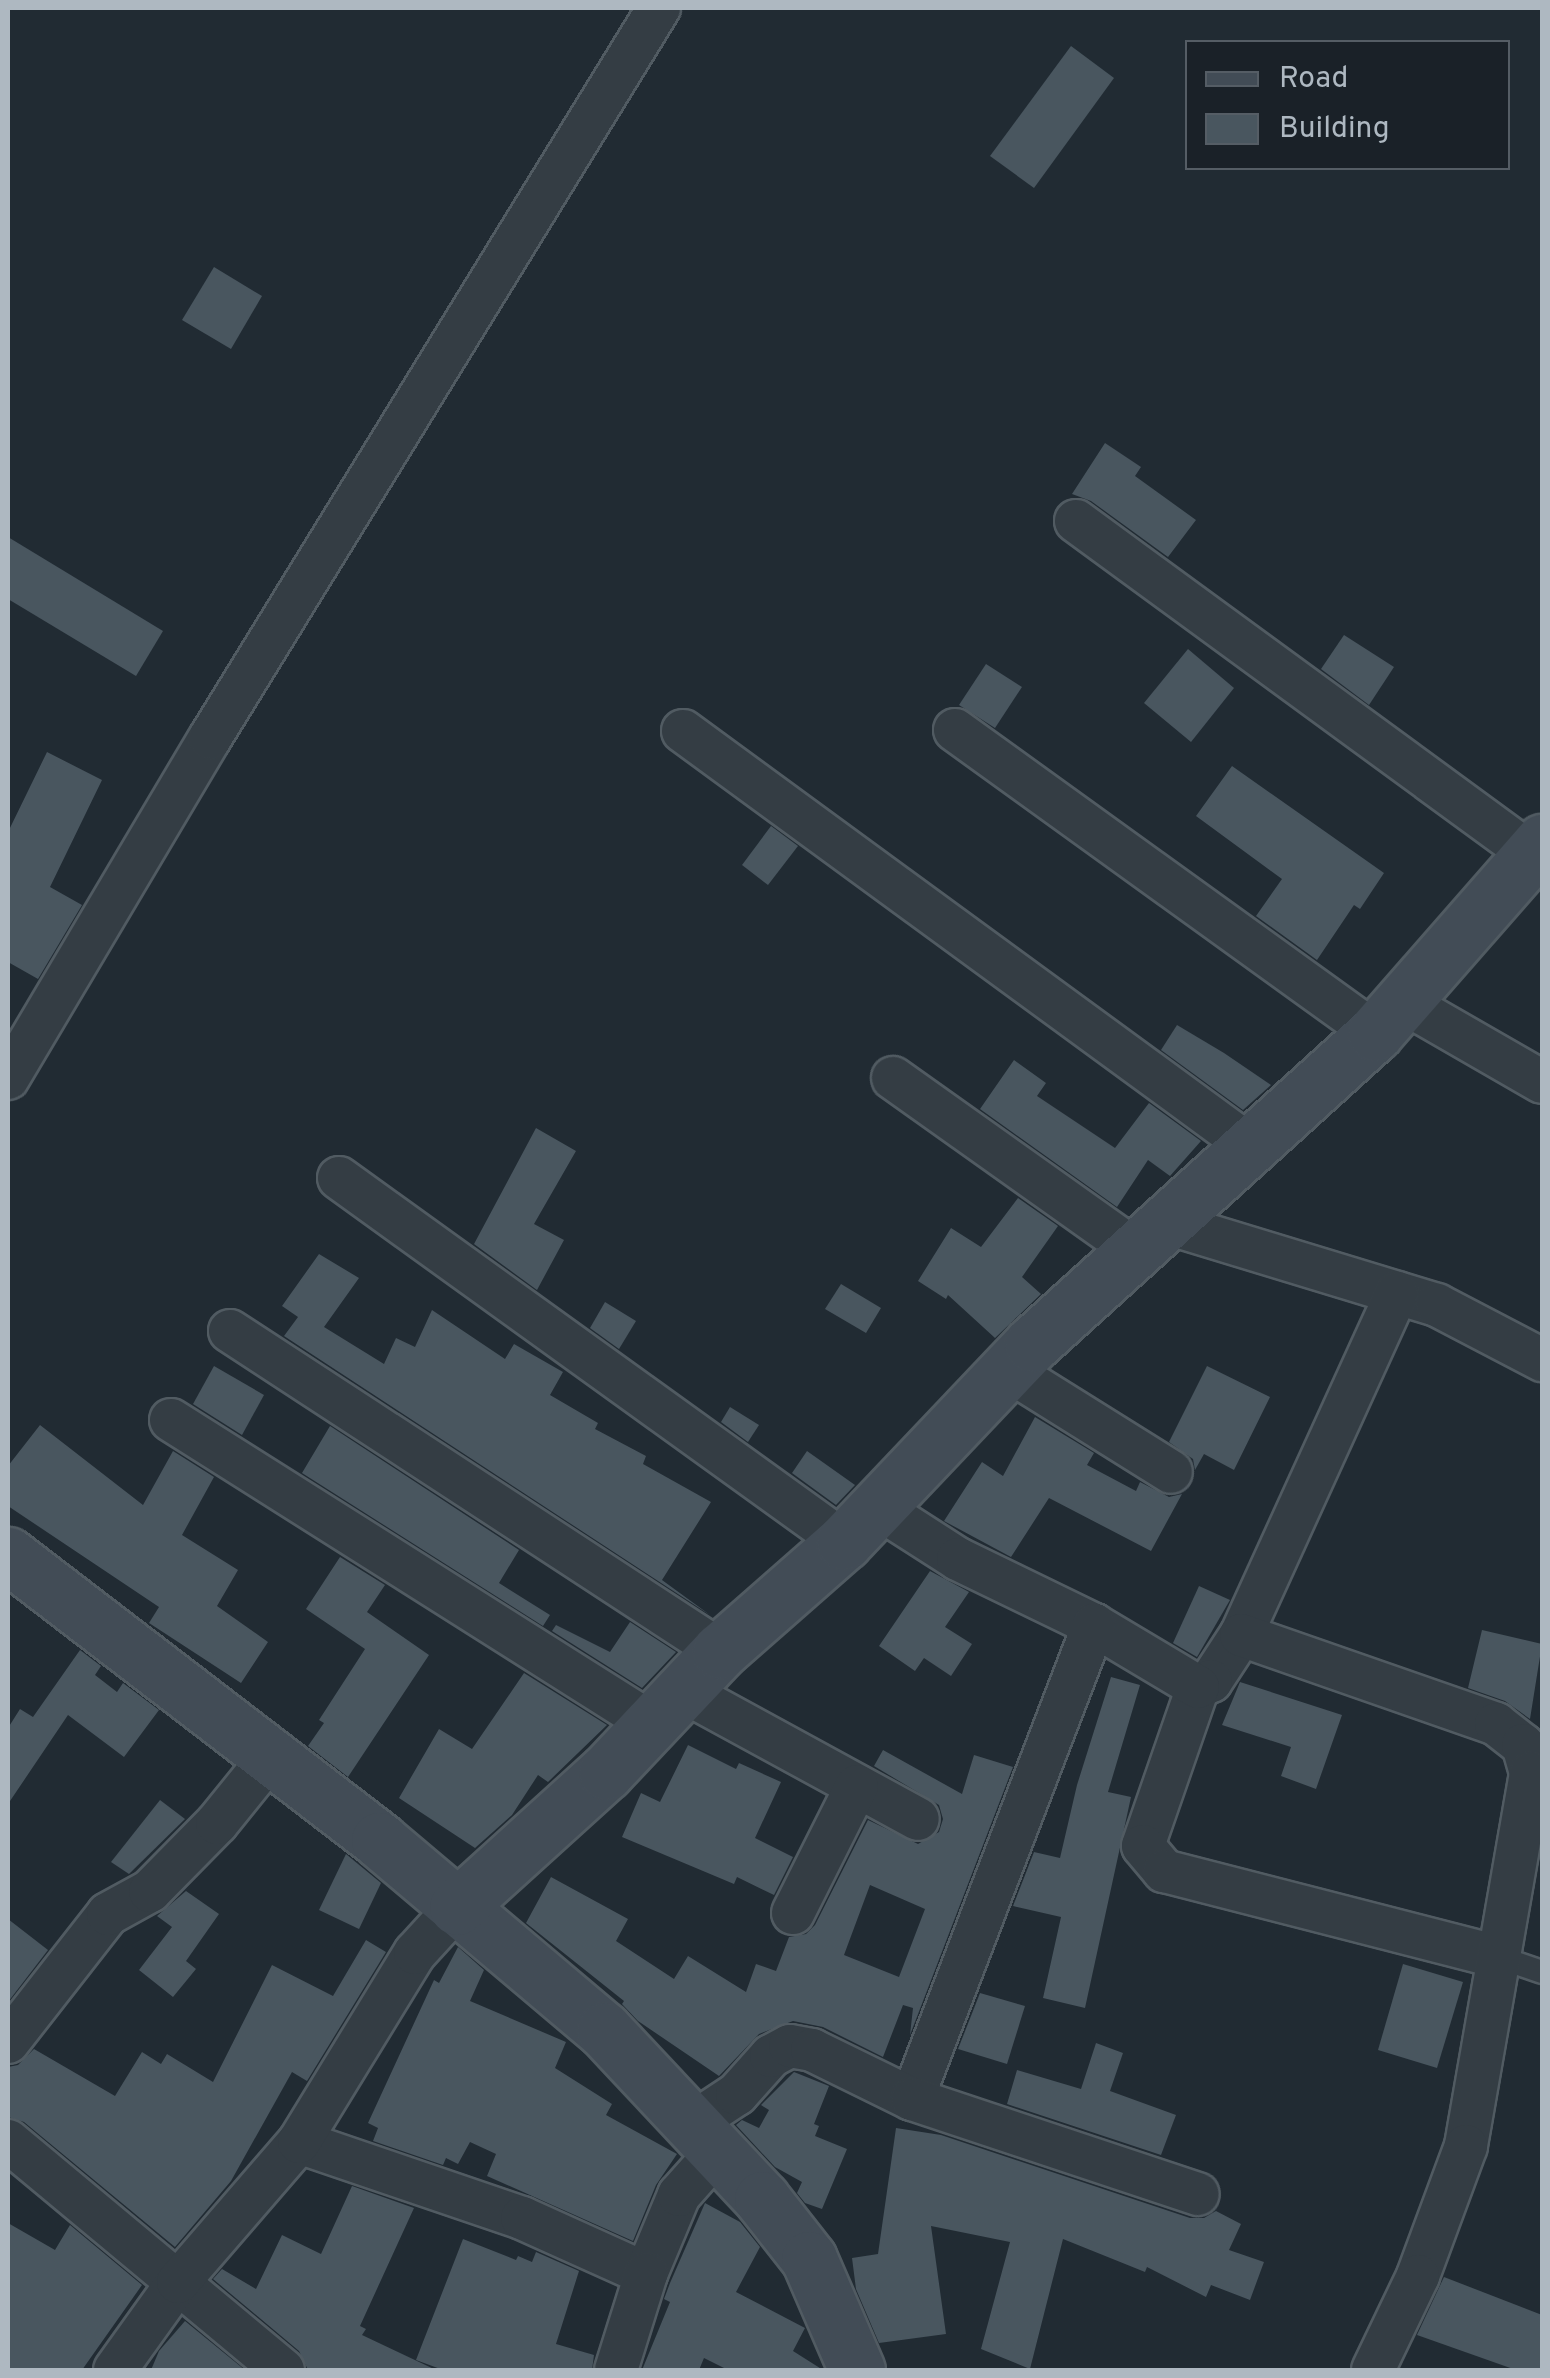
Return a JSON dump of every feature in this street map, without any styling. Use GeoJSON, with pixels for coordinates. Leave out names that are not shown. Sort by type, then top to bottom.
{"type":"FeatureCollection","features":[{"type":"Feature","properties":{"kind":"street"},"geometry":{"type":"LineString","coordinates":[[8,1078],[210,738],[659,8]]}},
{"type":"Feature","properties":{"kind":"street"},"geometry":{"type":"LineString","coordinates":[[115,2370],[178,2282],[299,2142],[415,1953],[457,1907],[606,1772],[720,1650],[860,1524],[1008,1370],[1389,1018],[1537,848],[1076,520]]}},
{"type":"Feature","properties":{"kind":"street"},"geometry":{"type":"LineString","coordinates":[[955,730],[1389,1018],[1542,1082]]}},
{"type":"Feature","properties":{"kind":"street"},"geometry":{"type":"LineString","coordinates":[[683,731],[1250,1146]]}},
{"type":"Feature","properties":{"kind":"street"},"geometry":{"type":"LineString","coordinates":[[894,1078],[1151,1237],[1396,1293],[1476,1322],[1542,1360]]}},
{"type":"Feature","properties":{"kind":"street"},"geometry":{"type":"LineString","coordinates":[[340,1178],[860,1524],[958,1559],[1094,1626],[1198,1687]]}},
{"type":"Feature","properties":{"kind":"street"},"geometry":{"type":"LineString","coordinates":[[1396,1293],[1240,1635],[1212,1681],[1198,1687],[1144,1846],[1164,1871],[1498,1957]]}},
{"type":"Feature","properties":{"kind":"street"},"geometry":{"type":"LineString","coordinates":[[230,1331],[720,1650]]}},
{"type":"Feature","properties":{"kind":"street"},"geometry":{"type":"LineString","coordinates":[[1008,1370],[1172,1472]]}},
{"type":"Feature","properties":{"kind":"street"},"geometry":{"type":"LineString","coordinates":[[171,1420],[668,1708],[857,1786],[918,1819]]}},
{"type":"Feature","properties":{"kind":"street"},"geometry":{"type":"LineString","coordinates":[[8,1556],[272,1756],[604,2030],[705,2137],[809,2259],[857,2370]]}},
{"type":"Feature","properties":{"kind":"street"},"geometry":{"type":"LineString","coordinates":[[912,2100],[1094,1626]]}},
{"type":"Feature","properties":{"kind":"street"},"geometry":{"type":"LineString","coordinates":[[1240,1635],[1496,1724],[1523,1745],[1531,1773],[1466,2146],[1418,2276],[1373,2370]]}},
{"type":"Feature","properties":{"kind":"street"},"geometry":{"type":"LineString","coordinates":[[8,2042],[108,1914],[150,1891],[218,1823],[272,1756]]}},
{"type":"Feature","properties":{"kind":"street"},"geometry":{"type":"LineString","coordinates":[[793,1914],[857,1786]]}},
{"type":"Feature","properties":{"kind":"street"},"geometry":{"type":"LineString","coordinates":[[616,2370],[646,2274],[705,2137],[772,2056],[790,2046],[812,2050],[912,2100],[1198,2194]]}},
{"type":"Feature","properties":{"kind":"street"},"geometry":{"type":"LineString","coordinates":[[8,2141],[283,2370]]}},
{"type":"Feature","properties":{"kind":"street"},"geometry":{"type":"LineString","coordinates":[[299,2142],[522,2218],[646,2274]]}},
{"type":"Feature","properties":{"kind":"lane"},"geometry":{"type":"LineString","coordinates":[[1498,1957],[1542,1972]]}},
{"type":"Feature","properties":{"kind":"building"},"geometry":{"type":"Polygon","coordinates":[[[1071,46],[1114,78],[1034,188],[990,156],[1071,46]]]}},
{"type":"Feature","properties":{"kind":"building"},"geometry":{"type":"Polygon","coordinates":[[[214,267],[262,296],[231,349],[182,320],[214,267]]]}},
{"type":"Feature","properties":{"kind":"building"},"geometry":{"type":"Polygon","coordinates":[[[1105,443],[1141,467],[1135,476],[1196,520],[1168,557],[1091,501],[1072,494],[1105,443]]]}},
{"type":"Feature","properties":{"kind":"building"},"geometry":{"type":"Polygon","coordinates":[[[8,537],[163,631],[136,676],[8,599],[8,537]]]}},
{"type":"Feature","properties":{"kind":"building"},"geometry":{"type":"Polygon","coordinates":[[[1344,635],[1394,667],[1369,705],[1321,669],[1344,635]]]}},
{"type":"Feature","properties":{"kind":"building"},"geometry":{"type":"Polygon","coordinates":[[[1188,649],[1234,688],[1191,742],[1144,703],[1188,649]]]}},
{"type":"Feature","properties":{"kind":"building"},"geometry":{"type":"Polygon","coordinates":[[[986,664],[1022,687],[995,728],[959,705],[986,664]]]}},
{"type":"Feature","properties":{"kind":"building"},"geometry":{"type":"Polygon","coordinates":[[[47,752],[102,780],[50,887],[82,905],[38,979],[8,962],[8,832],[47,752]]]}},
{"type":"Feature","properties":{"kind":"building"},"geometry":{"type":"Polygon","coordinates":[[[1232,766],[1384,873],[1360,909],[1354,905],[1317,960],[1256,916],[1282,879],[1196,816],[1232,766]]]}},
{"type":"Feature","properties":{"kind":"building"},"geometry":{"type":"Polygon","coordinates":[[[771,826],[798,846],[768,885],[742,865],[771,826]]]}},
{"type":"Feature","properties":{"kind":"building"},"geometry":{"type":"Polygon","coordinates":[[[1177,1025],[1271,1085],[1243,1110],[1161,1050],[1177,1025]]]}},
{"type":"Feature","properties":{"kind":"building"},"geometry":{"type":"Polygon","coordinates":[[[1014,1060],[1046,1083],[1037,1096],[1115,1148],[1149,1103],[1201,1141],[1170,1176],[1148,1160],[1117,1207],[980,1109],[1014,1060]]]}},
{"type":"Feature","properties":{"kind":"building"},"geometry":{"type":"Polygon","coordinates":[[[536,1128],[576,1151],[534,1224],[564,1240],[537,1290],[474,1244],[536,1128]]]}},
{"type":"Feature","properties":{"kind":"building"},"geometry":{"type":"Polygon","coordinates":[[[1018,1198],[1058,1226],[1022,1277],[1041,1294],[995,1338],[948,1295],[946,1299],[918,1281],[951,1228],[981,1247],[1018,1198]]]}},
{"type":"Feature","properties":{"kind":"building"},"geometry":{"type":"Polygon","coordinates":[[[319,1254],[359,1278],[324,1327],[384,1364],[396,1338],[415,1347],[432,1310],[505,1359],[514,1344],[563,1372],[550,1395],[598,1423],[595,1429],[646,1456],[643,1464],[711,1502],[662,1580],[710,1615],[284,1336],[298,1317],[282,1306],[319,1254]]]}},
{"type":"Feature","properties":{"kind":"building"},"geometry":{"type":"Polygon","coordinates":[[[841,1284],[881,1308],[866,1333],[825,1309],[841,1284]]]}},
{"type":"Feature","properties":{"kind":"building"},"geometry":{"type":"Polygon","coordinates":[[[605,1302],[636,1321],[619,1349],[590,1328],[605,1302]]]}},
{"type":"Feature","properties":{"kind":"building"},"geometry":{"type":"Polygon","coordinates":[[[214,1366],[264,1395],[242,1435],[193,1404],[214,1366]]]}},
{"type":"Feature","properties":{"kind":"building"},"geometry":{"type":"Polygon","coordinates":[[[1207,1366],[1270,1397],[1234,1470],[1204,1454],[1195,1470],[1193,1459],[1169,1442],[1207,1366]]]}},
{"type":"Feature","properties":{"kind":"building"},"geometry":{"type":"Polygon","coordinates":[[[730,1407],[759,1425],[748,1442],[721,1422],[730,1407]]]}},
{"type":"Feature","properties":{"kind":"building"},"geometry":{"type":"Polygon","coordinates":[[[1035,1417],[1094,1453],[1087,1465],[1136,1491],[1140,1482],[1169,1497],[1182,1494],[1151,1551],[1049,1498],[1011,1557],[944,1521],[982,1462],[1003,1476],[1035,1417]]]}},
{"type":"Feature","properties":{"kind":"building"},"geometry":{"type":"Polygon","coordinates":[[[40,1425],[143,1505],[173,1451],[214,1477],[182,1535],[238,1570],[217,1606],[268,1642],[241,1683],[149,1623],[159,1607],[8,1506],[8,1466],[40,1425]]]}},
{"type":"Feature","properties":{"kind":"building"},"geometry":{"type":"Polygon","coordinates":[[[330,1426],[519,1550],[499,1583],[550,1615],[543,1626],[302,1473],[330,1426]]]}},
{"type":"Feature","properties":{"kind":"building"},"geometry":{"type":"Polygon","coordinates":[[[807,1451],[855,1485],[836,1505],[792,1473],[807,1451]]]}},
{"type":"Feature","properties":{"kind":"building"},"geometry":{"type":"Polygon","coordinates":[[[340,1557],[385,1585],[367,1612],[429,1655],[348,1777],[308,1746],[324,1723],[319,1720],[365,1649],[306,1609],[340,1557]]]}},
{"type":"Feature","properties":{"kind":"building"},"geometry":{"type":"Polygon","coordinates":[[[930,1571],[969,1592],[945,1627],[972,1644],[951,1676],[924,1658],[915,1671],[879,1646],[930,1571]]]}},
{"type":"Feature","properties":{"kind":"building"},"geometry":{"type":"Polygon","coordinates":[[[1199,1586],[1230,1600],[1197,1657],[1173,1643],[1199,1586]]]}},
{"type":"Feature","properties":{"kind":"building"},"geometry":{"type":"Polygon","coordinates":[[[630,1622],[676,1652],[642,1688],[552,1631],[556,1625],[610,1652],[630,1622]]]}},
{"type":"Feature","properties":{"kind":"building"},"geometry":{"type":"Polygon","coordinates":[[[1482,1630],[1542,1644],[1530,1719],[1505,1701],[1468,1688],[1482,1630]]]}},
{"type":"Feature","properties":{"kind":"building"},"geometry":{"type":"Polygon","coordinates":[[[80,1650],[101,1666],[95,1675],[117,1692],[123,1683],[159,1710],[124,1757],[68,1715],[8,1804],[8,1728],[20,1709],[33,1717],[80,1650]]]}},
{"type":"Feature","properties":{"kind":"building"},"geometry":{"type":"Polygon","coordinates":[[[524,1673],[607,1725],[548,1782],[538,1775],[512,1815],[475,1848],[399,1798],[439,1729],[472,1749],[524,1673]]]}},
{"type":"Feature","properties":{"kind":"building"},"geometry":{"type":"Polygon","coordinates":[[[1111,1677],[1140,1685],[1108,1792],[1131,1797],[1085,2008],[1043,1998],[1061,1917],[1013,1906],[1034,1852],[1060,1858],[1077,1785],[1111,1677]]]}},
{"type":"Feature","properties":{"kind":"building"},"geometry":{"type":"Polygon","coordinates":[[[1240,1682],[1342,1715],[1316,1789],[1281,1776],[1291,1747],[1222,1725],[1240,1682]]]}},
{"type":"Feature","properties":{"kind":"building"},"geometry":{"type":"Polygon","coordinates":[[[688,1745],[736,1769],[739,1763],[781,1782],[755,1838],[793,1857],[774,1895],[737,1877],[734,1884],[622,1837],[641,1793],[660,1802],[688,1745]]]}},
{"type":"Feature","properties":{"kind":"building"},"geometry":{"type":"Polygon","coordinates":[[[883,1750],[962,1794],[974,1755],[1013,1767],[910,2035],[913,2008],[903,2005],[883,2057],[823,2027],[793,2021],[759,2034],[719,2076],[638,2021],[622,2004],[624,2001],[526,1923],[551,1877],[628,1919],[616,1941],[674,1979],[688,1956],[746,1992],[756,1964],[776,1971],[789,1937],[806,1934],[815,1925],[868,1820],[918,1844],[939,1832],[943,1819],[939,1805],[874,1766],[883,1750]],[[870,1885],[844,1955],[899,1977],[925,1909],[870,1885]]]}},
{"type":"Feature","properties":{"kind":"building"},"geometry":{"type":"Polygon","coordinates":[[[160,1800],[185,1819],[129,1874],[111,1862],[160,1800]]]}},
{"type":"Feature","properties":{"kind":"building"},"geometry":{"type":"Polygon","coordinates":[[[346,1854],[381,1883],[359,1929],[319,1910],[346,1854]]]}},
{"type":"Feature","properties":{"kind":"building"},"geometry":{"type":"Polygon","coordinates":[[[186,1891],[219,1914],[186,1961],[196,1969],[173,1997],[139,1970],[172,1927],[157,1916],[186,1891]]]}},
{"type":"Feature","properties":{"kind":"building"},"geometry":{"type":"Polygon","coordinates":[[[8,1919],[48,1950],[8,2002],[8,1919]]]}},
{"type":"Feature","properties":{"kind":"building"},"geometry":{"type":"Polygon","coordinates":[[[366,1940],[386,1952],[307,2081],[292,2072],[231,2181],[175,2247],[24,2122],[8,2117],[8,2067],[18,2065],[34,2049],[115,2096],[142,2052],[161,2064],[167,2054],[213,2082],[272,1965],[333,1996],[366,1940]]]}},
{"type":"Feature","properties":{"kind":"building"},"geometry":{"type":"Polygon","coordinates":[[[458,1947],[484,1970],[470,2001],[566,2042],[555,2068],[612,2104],[606,2115],[677,2154],[656,2185],[633,2241],[487,2176],[496,2154],[470,2142],[458,2164],[446,2158],[443,2165],[373,2141],[378,2128],[368,2123],[434,1980],[439,1983],[458,1947]]]}},
{"type":"Feature","properties":{"kind":"building"},"geometry":{"type":"Polygon","coordinates":[[[1403,1964],[1463,1982],[1437,2068],[1378,2050],[1403,1964]]]}},
{"type":"Feature","properties":{"kind":"building"},"geometry":{"type":"Polygon","coordinates":[[[980,1993],[1025,2006],[1007,2064],[958,2049],[980,1993]]]}},
{"type":"Feature","properties":{"kind":"building"},"geometry":{"type":"Polygon","coordinates":[[[1096,2043],[1123,2053],[1110,2091],[1176,2115],[1161,2155],[1007,2104],[1017,2070],[1081,2089],[1096,2043]]]}},
{"type":"Feature","properties":{"kind":"building"},"geometry":{"type":"Polygon","coordinates":[[[794,2072],[829,2086],[814,2124],[819,2126],[815,2136],[847,2149],[822,2209],[805,2203],[797,2193],[802,2182],[775,2167],[736,2125],[742,2120],[759,2128],[769,2110],[761,2105],[794,2072]]]}},
{"type":"Feature","properties":{"kind":"building"},"geometry":{"type":"Polygon","coordinates":[[[896,2128],[941,2135],[1190,2218],[1204,2218],[1216,2211],[1241,2224],[1229,2250],[1264,2262],[1250,2300],[1211,2285],[1206,2297],[1147,2267],[1145,2272],[1063,2239],[1030,2369],[981,2349],[1010,2242],[931,2226],[946,2334],[879,2343],[856,2289],[852,2258],[878,2254],[896,2128]]]}},
{"type":"Feature","properties":{"kind":"building"},"geometry":{"type":"Polygon","coordinates":[[[352,2186],[414,2208],[360,2326],[366,2329],[362,2335],[436,2370],[308,2370],[299,2351],[213,2279],[222,2269],[256,2289],[282,2235],[321,2254],[352,2186]]]}},
{"type":"Feature","properties":{"kind":"building"},"geometry":{"type":"Polygon","coordinates":[[[705,2203],[740,2222],[760,2247],[736,2292],[805,2328],[793,2351],[823,2370],[728,2370],[704,2358],[699,2370],[642,2370],[670,2302],[664,2299],[670,2283],[705,2203]]]}},
{"type":"Feature","properties":{"kind":"building"},"geometry":{"type":"Polygon","coordinates":[[[8,2223],[55,2250],[70,2225],[142,2285],[82,2370],[8,2370],[8,2223]]]}},
{"type":"Feature","properties":{"kind":"building"},"geometry":{"type":"Polygon","coordinates":[[[463,2239],[516,2260],[518,2256],[532,2262],[536,2252],[579,2271],[556,2344],[594,2355],[592,2370],[443,2370],[416,2360],[463,2239]]]}},
{"type":"Feature","properties":{"kind":"building"},"geometry":{"type":"Polygon","coordinates":[[[1444,2277],[1542,2315],[1542,2370],[1516,2370],[1417,2335],[1444,2277]]]}},
{"type":"Feature","properties":{"kind":"building"},"geometry":{"type":"Polygon","coordinates":[[[185,2321],[245,2370],[151,2370],[159,2351],[185,2321]]]}}]}
